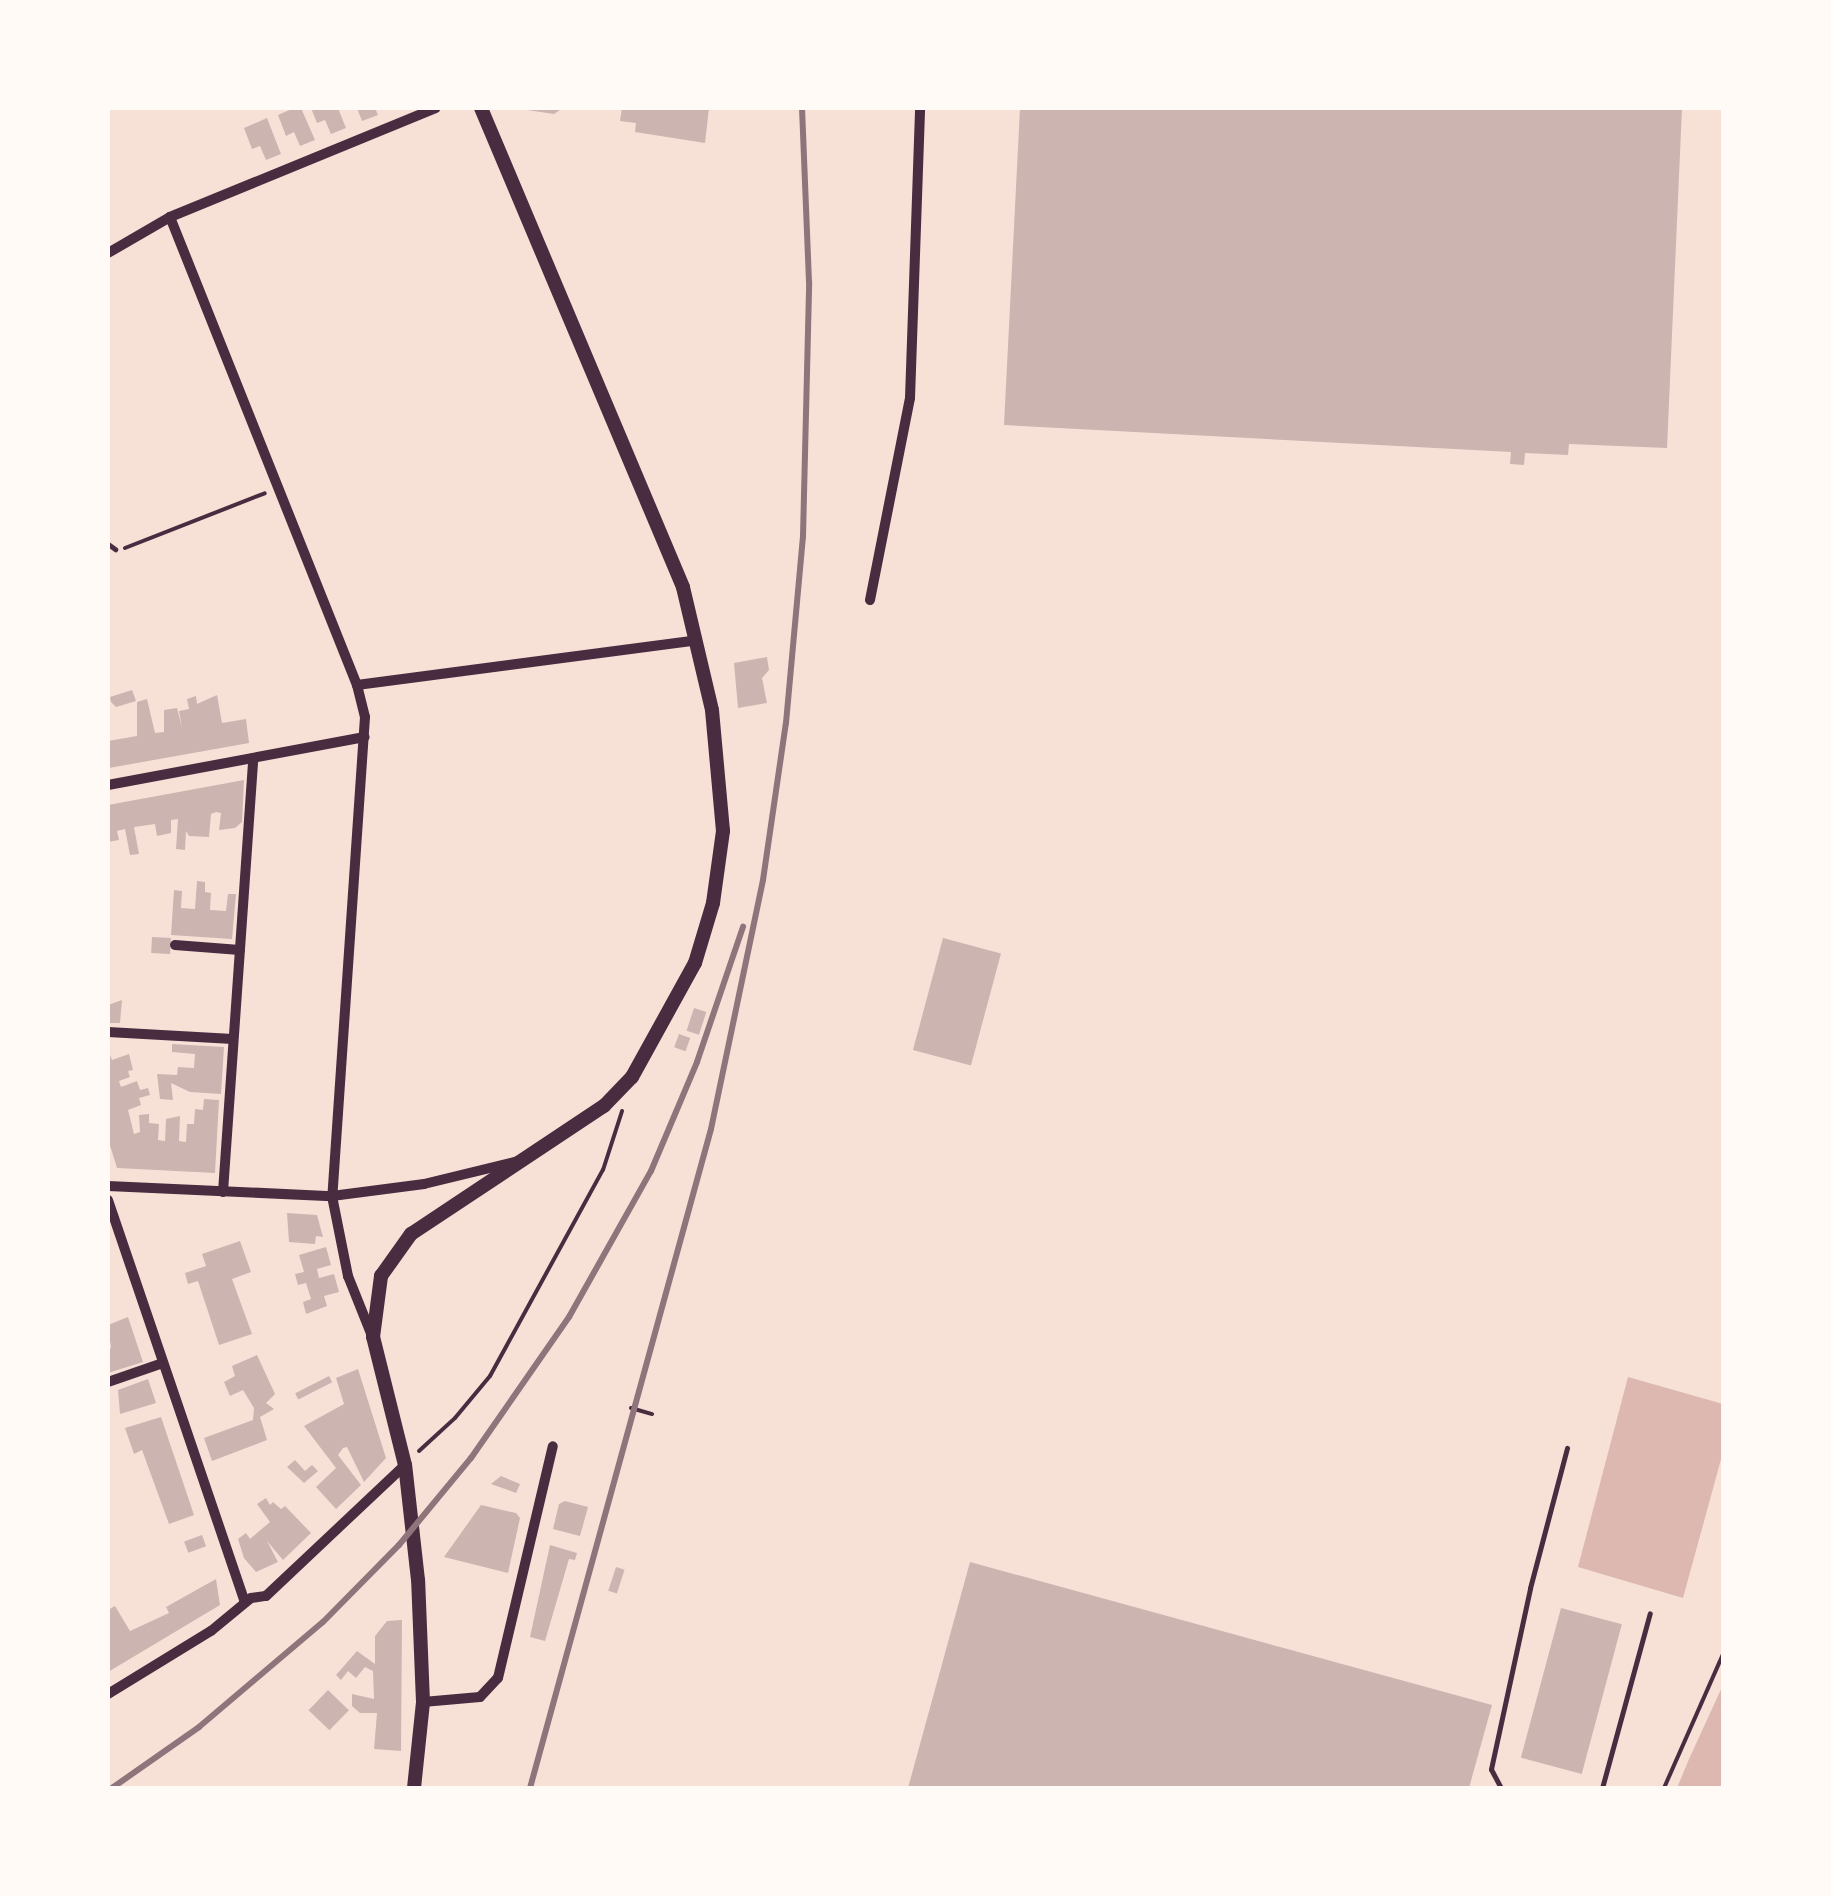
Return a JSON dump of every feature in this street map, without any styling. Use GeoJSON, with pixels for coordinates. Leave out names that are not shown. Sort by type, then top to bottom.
{"type":"FeatureCollection","features":[{"type":"Feature","properties":{"kind":"street"},"geometry":{"type":"LineString","coordinates":[[108,253],[170,216],[410,112],[436,108]]}},
{"type":"Feature","properties":{"kind":"street"},"geometry":{"type":"LineString","coordinates":[[373,1337],[377,1294],[394,1253],[411,1234],[620,1092],[647,1054],[683,990],[707,930],[723,831],[720,763],[697,640],[671,552],[481,108]]}},
{"type":"Feature","properties":{"kind":"street"},"geometry":{"type":"LineString","coordinates":[[870,600],[910,398],[920,108]]}},
{"type":"Feature","properties":{"kind":"street"},"geometry":{"type":"LineString","coordinates":[[170,216],[357,685],[365,737],[332,1196],[348,1276],[373,1337],[405,1465],[418,1580],[423,1702],[414,1788]]}},
{"type":"Feature","properties":{"kind":"street"},"geometry":{"type":"LineString","coordinates":[[357,685],[697,640]]}},
{"type":"Feature","properties":{"kind":"street"},"geometry":{"type":"LineString","coordinates":[[108,785],[365,737]]}},
{"type":"Feature","properties":{"kind":"street"},"geometry":{"type":"LineString","coordinates":[[224,1192],[253,758]]}},
{"type":"Feature","properties":{"kind":"street"},"geometry":{"type":"LineString","coordinates":[[175,945],[240,950]]}},
{"type":"Feature","properties":{"kind":"street"},"geometry":{"type":"LineString","coordinates":[[108,1032],[234,1039]]}},
{"type":"Feature","properties":{"kind":"street"},"geometry":{"type":"LineString","coordinates":[[108,1186],[332,1196],[424,1184],[524,1159]]}},
{"type":"Feature","properties":{"kind":"street"},"geometry":{"type":"LineString","coordinates":[[108,1200],[160,1364],[244,1602]]}},
{"type":"Feature","properties":{"kind":"street"},"geometry":{"type":"LineString","coordinates":[[108,1382],[160,1364]]}},
{"type":"Feature","properties":{"kind":"street"},"geometry":{"type":"LineString","coordinates":[[423,1702],[480,1697],[498,1678],[553,1446]]}},
{"type":"Feature","properties":{"kind":"street"},"geometry":{"type":"LineString","coordinates":[[108,1694],[211,1631],[244,1602],[274,1590],[405,1465]]}},
{"type":"Feature","properties":{"kind":"lane"},"geometry":{"type":"LineString","coordinates":[[108,544],[115,549]]}},
{"type":"Feature","properties":{"kind":"lane"},"geometry":{"type":"LineString","coordinates":[[1501,1788],[1491,1769],[1530,1588],[1567,1448]]}},
{"type":"Feature","properties":{"kind":"lane"},"geometry":{"type":"LineString","coordinates":[[1602,1788],[1650,1613]]}},
{"type":"Feature","properties":{"kind":"path"},"geometry":{"type":"LineString","coordinates":[[115,549],[278,488]]}},
{"type":"Feature","properties":{"kind":"path"},"geometry":{"type":"LineString","coordinates":[[405,1465],[455,1418],[490,1376],[602,1170],[622,1117],[620,1092]]}},
{"type":"Feature","properties":{"kind":"path"},"geometry":{"type":"LineString","coordinates":[[631,1408],[652,1414]]}},
{"type":"Feature","properties":{"kind":"path"},"geometry":{"type":"LineString","coordinates":[[1664,1788],[1724,1652]]}},
{"type":"Feature","properties":{"kind":"shaded area"},"geometry":{"type":"Polygon","coordinates":[[[1628,1377],[1723,1404],[1723,1452],[1683,1598],[1578,1567],[1628,1377]]]}},
{"type":"Feature","properties":{"kind":"shaded area"},"geometry":{"type":"Polygon","coordinates":[[[1723,1685],[1723,1788],[1677,1788],[1689,1759],[1723,1685]]]}},
{"type":"Feature","properties":{"kind":"building"},"geometry":{"type":"Polygon","coordinates":[[[301,108],[315,140],[300,146],[294,132],[286,136],[278,115],[301,108]]]}},
{"type":"Feature","properties":{"kind":"building"},"geometry":{"type":"Polygon","coordinates":[[[311,108],[338,108],[346,128],[331,134],[325,120],[317,123],[311,108]]]}},
{"type":"Feature","properties":{"kind":"building"},"geometry":{"type":"Polygon","coordinates":[[[357,108],[375,108],[378,115],[362,121],[357,108]]]}},
{"type":"Feature","properties":{"kind":"building"},"geometry":{"type":"Polygon","coordinates":[[[514,108],[563,108],[554,114],[514,108]]]}},
{"type":"Feature","properties":{"kind":"building"},"geometry":{"type":"Polygon","coordinates":[[[622,108],[709,108],[705,143],[635,132],[636,123],[620,121],[622,108]]]}},
{"type":"Feature","properties":{"kind":"building"},"geometry":{"type":"Polygon","coordinates":[[[1020,108],[1682,108],[1667,448],[1569,444],[1568,455],[1525,453],[1524,465],[1510,464],[1511,452],[1004,425],[1020,108]]]}},
{"type":"Feature","properties":{"kind":"building"},"geometry":{"type":"Polygon","coordinates":[[[267,118],[281,154],[266,160],[260,146],[252,149],[244,128],[267,118]]]}},
{"type":"Feature","properties":{"kind":"building"},"geometry":{"type":"Polygon","coordinates":[[[767,657],[769,670],[762,678],[767,703],[738,708],[734,663],[767,657]]]}},
{"type":"Feature","properties":{"kind":"building"},"geometry":{"type":"Polygon","coordinates":[[[132,690],[136,701],[116,707],[111,702],[110,697],[132,690]]]}},
{"type":"Feature","properties":{"kind":"building"},"geometry":{"type":"Polygon","coordinates":[[[217,695],[222,723],[246,719],[249,743],[109,768],[108,741],[137,736],[137,702],[147,699],[155,733],[164,732],[164,710],[177,708],[182,728],[179,711],[189,709],[187,699],[196,696],[197,704],[217,695]]]}},
{"type":"Feature","properties":{"kind":"building"},"geometry":{"type":"Polygon","coordinates":[[[244,780],[242,822],[235,828],[219,830],[221,813],[216,812],[211,814],[209,837],[189,836],[186,831],[185,850],[176,849],[178,819],[171,820],[171,833],[157,836],[155,824],[134,827],[139,854],[130,855],[125,829],[117,831],[119,840],[108,842],[108,805],[244,780]]]}},
{"type":"Feature","properties":{"kind":"building"},"geometry":{"type":"Polygon","coordinates":[[[197,881],[205,882],[205,892],[211,893],[210,910],[226,911],[228,894],[236,894],[232,939],[171,935],[174,890],[182,891],[181,908],[195,909],[197,881]]]}},
{"type":"Feature","properties":{"kind":"building"},"geometry":{"type":"Polygon","coordinates":[[[152,937],[171,938],[170,954],[151,953],[152,937]]]}},
{"type":"Feature","properties":{"kind":"building"},"geometry":{"type":"Polygon","coordinates":[[[943,938],[1001,954],[971,1066],[913,1050],[943,938]]]}},
{"type":"Feature","properties":{"kind":"building"},"geometry":{"type":"Polygon","coordinates":[[[122,1000],[120,1023],[109,1023],[108,1005],[122,1000]]]}},
{"type":"Feature","properties":{"kind":"building"},"geometry":{"type":"Polygon","coordinates":[[[694,1008],[706,1012],[699,1035],[687,1031],[694,1008]]]}},
{"type":"Feature","properties":{"kind":"building"},"geometry":{"type":"Polygon","coordinates":[[[679,1034],[690,1038],[685,1051],[674,1047],[679,1034]]]}},
{"type":"Feature","properties":{"kind":"building"},"geometry":{"type":"Polygon","coordinates":[[[172,1044],[224,1047],[221,1094],[190,1092],[171,1083],[173,1100],[160,1099],[157,1074],[177,1075],[178,1067],[194,1068],[195,1054],[172,1052],[172,1044]]]}},
{"type":"Feature","properties":{"kind":"building"},"geometry":{"type":"Polygon","coordinates":[[[108,1050],[112,1060],[129,1054],[133,1070],[128,1071],[130,1077],[119,1081],[121,1087],[137,1081],[140,1090],[148,1088],[150,1095],[139,1098],[141,1105],[128,1110],[134,1134],[140,1132],[139,1115],[149,1114],[149,1123],[159,1124],[158,1140],[165,1141],[166,1119],[180,1116],[179,1141],[186,1142],[187,1124],[194,1124],[195,1109],[203,1110],[204,1099],[219,1100],[215,1173],[117,1168],[108,1139],[108,1050]]]}},
{"type":"Feature","properties":{"kind":"building"},"geometry":{"type":"Polygon","coordinates":[[[287,1213],[317,1215],[323,1237],[316,1236],[315,1244],[289,1242],[287,1213]]]}},
{"type":"Feature","properties":{"kind":"building"},"geometry":{"type":"Polygon","coordinates":[[[240,1241],[251,1272],[232,1279],[252,1334],[219,1345],[198,1281],[188,1284],[185,1273],[206,1266],[202,1254],[240,1241]]]}},
{"type":"Feature","properties":{"kind":"building"},"geometry":{"type":"Polygon","coordinates":[[[326,1247],[331,1265],[317,1269],[319,1278],[334,1274],[339,1292],[324,1296],[327,1306],[306,1314],[303,1302],[311,1299],[306,1283],[298,1285],[295,1274],[304,1272],[299,1255],[326,1247]]]}},
{"type":"Feature","properties":{"kind":"building"},"geometry":{"type":"Polygon","coordinates":[[[128,1317],[143,1362],[108,1373],[108,1325],[128,1317]]]}},
{"type":"Feature","properties":{"kind":"building"},"geometry":{"type":"Polygon","coordinates":[[[257,1355],[275,1394],[266,1403],[274,1409],[260,1417],[267,1440],[212,1461],[204,1438],[253,1420],[254,1408],[243,1390],[230,1396],[224,1382],[235,1376],[232,1366],[257,1355]]]}},
{"type":"Feature","properties":{"kind":"building"},"geometry":{"type":"Polygon","coordinates":[[[358,1369],[386,1458],[364,1482],[347,1447],[343,1448],[338,1455],[361,1485],[336,1509],[316,1487],[336,1468],[304,1426],[344,1404],[336,1378],[358,1369]]]}},
{"type":"Feature","properties":{"kind":"building"},"geometry":{"type":"Polygon","coordinates":[[[329,1376],[332,1382],[298,1399],[295,1393],[329,1376]]]}},
{"type":"Feature","properties":{"kind":"building"},"geometry":{"type":"Polygon","coordinates":[[[148,1379],[156,1403],[120,1414],[118,1390],[148,1379]]]}},
{"type":"Feature","properties":{"kind":"building"},"geometry":{"type":"Polygon","coordinates":[[[161,1417],[194,1515],[169,1524],[142,1450],[134,1454],[125,1428],[161,1417]]]}},
{"type":"Feature","properties":{"kind":"building"},"geometry":{"type":"Polygon","coordinates":[[[295,1460],[305,1471],[312,1465],[318,1471],[304,1483],[287,1467],[295,1460]]]}},
{"type":"Feature","properties":{"kind":"building"},"geometry":{"type":"Polygon","coordinates":[[[501,1476],[520,1484],[516,1493],[491,1484],[501,1476]]]}},
{"type":"Feature","properties":{"kind":"building"},"geometry":{"type":"Polygon","coordinates":[[[266,1498],[270,1505],[273,1502],[281,1509],[285,1506],[311,1533],[283,1560],[267,1541],[278,1562],[256,1572],[244,1558],[238,1539],[246,1533],[250,1539],[270,1522],[257,1504],[266,1498]]]}},
{"type":"Feature","properties":{"kind":"building"},"geometry":{"type":"Polygon","coordinates":[[[565,1501],[588,1507],[580,1536],[553,1529],[559,1504],[565,1501]]]}},
{"type":"Feature","properties":{"kind":"building"},"geometry":{"type":"Polygon","coordinates":[[[481,1505],[516,1513],[520,1518],[508,1573],[444,1557],[481,1505]]]}},
{"type":"Feature","properties":{"kind":"building"},"geometry":{"type":"Polygon","coordinates":[[[202,1535],[206,1546],[188,1553],[184,1541],[202,1535]]]}},
{"type":"Feature","properties":{"kind":"building"},"geometry":{"type":"Polygon","coordinates":[[[550,1545],[577,1553],[575,1560],[569,1559],[545,1641],[530,1637],[550,1545]]]}},
{"type":"Feature","properties":{"kind":"building"},"geometry":{"type":"Polygon","coordinates":[[[970,1562],[1492,1705],[1469,1788],[908,1788],[970,1562]]]}},
{"type":"Feature","properties":{"kind":"building"},"geometry":{"type":"Polygon","coordinates":[[[616,1567],[625,1570],[617,1594],[608,1591],[616,1567]]]}},
{"type":"Feature","properties":{"kind":"building"},"geometry":{"type":"Polygon","coordinates":[[[216,1579],[220,1605],[108,1672],[108,1610],[115,1606],[130,1631],[169,1613],[166,1607],[216,1579]]]}},
{"type":"Feature","properties":{"kind":"building"},"geometry":{"type":"Polygon","coordinates":[[[1561,1608],[1622,1624],[1582,1774],[1521,1758],[1561,1608]]]}},
{"type":"Feature","properties":{"kind":"building"},"geometry":{"type":"Polygon","coordinates":[[[402,1620],[401,1751],[374,1749],[377,1713],[360,1713],[352,1706],[352,1694],[374,1699],[373,1671],[365,1667],[356,1678],[348,1671],[341,1680],[336,1675],[357,1651],[375,1664],[375,1636],[387,1621],[402,1620]]]}},
{"type":"Feature","properties":{"kind":"building"},"geometry":{"type":"Polygon","coordinates":[[[328,1690],[349,1710],[329,1730],[309,1710],[328,1690]]]}},
{"type":"Feature","properties":{"kind":"railway"},"geometry":{"type":"LineString","coordinates":[[530,1788],[711,1129],[763,880],[786,723],[803,536],[809,282],[802,108]]}},
{"type":"Feature","properties":{"kind":"railway"},"geometry":{"type":"LineString","coordinates":[[112,1788],[199,1727],[323,1622],[399,1545],[471,1458],[569,1317],[651,1171],[697,1062],[743,927]]}}]}
